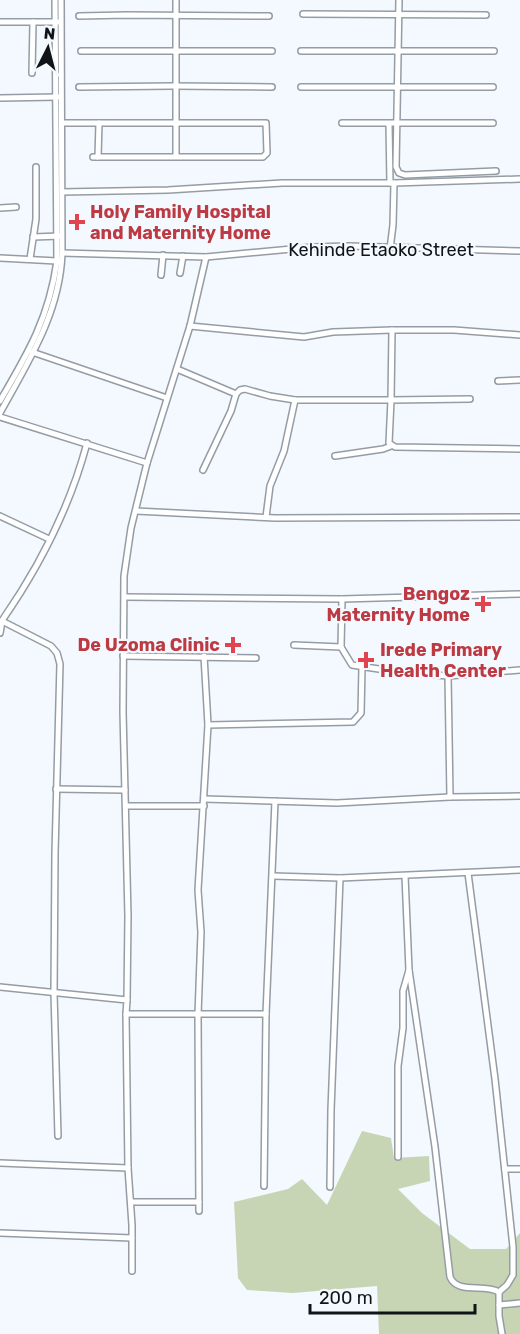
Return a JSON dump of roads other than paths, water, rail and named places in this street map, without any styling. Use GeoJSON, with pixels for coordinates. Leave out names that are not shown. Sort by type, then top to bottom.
{"type":"FeatureCollection","features":[{"type":"Feature","properties":{"kind":"street"},"geometry":{"type":"LineString","coordinates":[[0,412],[54,305],[58,289],[62,253],[59,203],[58,22],[55,0]]}},
{"type":"Feature","properties":{"kind":"street"},"geometry":{"type":"LineString","coordinates":[[58,22],[61,0]]}},
{"type":"Feature","properties":{"kind":"street"},"geometry":{"type":"LineString","coordinates":[[176,0],[176,156]]}},
{"type":"Feature","properties":{"kind":"street"},"geometry":{"type":"LineString","coordinates":[[399,0],[396,167],[399,173],[405,175],[496,171]]}},
{"type":"Feature","properties":{"kind":"street"},"geometry":{"type":"LineString","coordinates":[[303,14],[486,15]]}},
{"type":"Feature","properties":{"kind":"street"},"geometry":{"type":"LineString","coordinates":[[80,16],[269,16]]}},
{"type":"Feature","properties":{"kind":"street"},"geometry":{"type":"LineString","coordinates":[[0,22],[58,22]]}},
{"type":"Feature","properties":{"kind":"street"},"geometry":{"type":"LineString","coordinates":[[32,73],[33,22]]}},
{"type":"Feature","properties":{"kind":"street"},"geometry":{"type":"LineString","coordinates":[[81,51],[272,51]]}},
{"type":"Feature","properties":{"kind":"street"},"geometry":{"type":"LineString","coordinates":[[301,51],[494,51]]}},
{"type":"Feature","properties":{"kind":"street"},"geometry":{"type":"LineString","coordinates":[[79,87],[272,87]]}},
{"type":"Feature","properties":{"kind":"street"},"geometry":{"type":"LineString","coordinates":[[301,87],[493,87]]}},
{"type":"Feature","properties":{"kind":"street"},"geometry":{"type":"LineString","coordinates":[[0,98],[58,98]]}},
{"type":"Feature","properties":{"kind":"street"},"geometry":{"type":"LineString","coordinates":[[58,98],[62,123],[62,192],[59,203]]}},
{"type":"Feature","properties":{"kind":"street"},"geometry":{"type":"LineString","coordinates":[[62,123],[263,122],[266,123],[267,153],[263,157],[96,157],[99,123]]}},
{"type":"Feature","properties":{"kind":"street"},"geometry":{"type":"LineString","coordinates":[[342,123],[493,123]]}},
{"type":"Feature","properties":{"kind":"street"},"geometry":{"type":"LineString","coordinates":[[389,124],[393,225],[390,249]]}},
{"type":"Feature","properties":{"kind":"street"},"geometry":{"type":"LineString","coordinates":[[30,259],[36,219],[36,167]]}},
{"type":"Feature","properties":{"kind":"street"},"geometry":{"type":"LineString","coordinates":[[62,192],[168,190],[282,183],[392,183],[520,179]]}},
{"type":"Feature","properties":{"kind":"street"},"geometry":{"type":"LineString","coordinates":[[0,208],[16,207]]}},
{"type":"Feature","properties":{"kind":"street"},"geometry":{"type":"LineString","coordinates":[[33,237],[60,236]]}},
{"type":"Feature","properties":{"kind":"street"},"geometry":{"type":"LineString","coordinates":[[0,402],[31,352],[42,323],[49,303],[60,236]]}},
{"type":"Feature","properties":{"kind":"street","name":"Kehinde Etaoko Street"},"geometry":{"type":"LineString","coordinates":[[62,253],[206,257],[313,247],[520,251]]}},
{"type":"Feature","properties":{"kind":"street"},"geometry":{"type":"LineString","coordinates":[[161,275],[163,255]]}},
{"type":"Feature","properties":{"kind":"street"},"geometry":{"type":"LineString","coordinates":[[180,273],[183,256]]}},
{"type":"Feature","properties":{"kind":"street"},"geometry":{"type":"LineString","coordinates":[[132,1271],[126,1014],[128,916],[123,656],[124,576],[147,463],[190,326],[206,257]]}},
{"type":"Feature","properties":{"kind":"street"},"geometry":{"type":"LineString","coordinates":[[0,258],[57,261]]}},
{"type":"Feature","properties":{"kind":"street"},"geometry":{"type":"LineString","coordinates":[[190,326],[304,337],[333,332],[392,330],[455,330],[520,335]]}},
{"type":"Feature","properties":{"kind":"street"},"geometry":{"type":"LineString","coordinates":[[391,446],[389,440],[392,330]]}},
{"type":"Feature","properties":{"kind":"street"},"geometry":{"type":"LineString","coordinates":[[31,352],[167,398]]}},
{"type":"Feature","properties":{"kind":"street"},"geometry":{"type":"LineString","coordinates":[[177,369],[236,394]]}},
{"type":"Feature","properties":{"kind":"street"},"geometry":{"type":"LineString","coordinates":[[498,381],[520,380]]}},
{"type":"Feature","properties":{"kind":"street"},"geometry":{"type":"LineString","coordinates":[[203,470],[231,411],[236,394],[240,390],[245,389],[295,400],[470,399]]}},
{"type":"Feature","properties":{"kind":"street"},"geometry":{"type":"LineString","coordinates":[[266,517],[270,486],[284,451],[295,400]]}},
{"type":"Feature","properties":{"kind":"street"},"geometry":{"type":"LineString","coordinates":[[0,417],[147,463]]}},
{"type":"Feature","properties":{"kind":"street"},"geometry":{"type":"LineString","coordinates":[[0,633],[1,622],[33,573],[49,539],[80,471],[87,443]]}},
{"type":"Feature","properties":{"kind":"street"},"geometry":{"type":"LineString","coordinates":[[334,456],[391,446],[520,450]]}},
{"type":"Feature","properties":{"kind":"street"},"geometry":{"type":"LineString","coordinates":[[136,511],[266,517],[520,517]]}},
{"type":"Feature","properties":{"kind":"street"},"geometry":{"type":"LineString","coordinates":[[0,516],[49,539]]}},
{"type":"Feature","properties":{"kind":"street"},"geometry":{"type":"LineString","coordinates":[[125,597],[342,599],[520,594]]}},
{"type":"Feature","properties":{"kind":"street"},"geometry":{"type":"LineString","coordinates":[[342,599],[341,647],[352,665],[362,668],[448,676],[520,670]]}},
{"type":"Feature","properties":{"kind":"street"},"geometry":{"type":"LineString","coordinates":[[1,622],[40,640],[57,653],[60,664],[54,993],[58,1136]]}},
{"type":"Feature","properties":{"kind":"street"},"geometry":{"type":"LineString","coordinates":[[294,645],[341,647]]}},
{"type":"Feature","properties":{"kind":"street"},"geometry":{"type":"LineString","coordinates":[[123,656],[256,658]]}},
{"type":"Feature","properties":{"kind":"street"},"geometry":{"type":"LineString","coordinates":[[199,1211],[198,1015],[201,932],[198,890],[207,725],[204,656]]}},
{"type":"Feature","properties":{"kind":"street"},"geometry":{"type":"LineString","coordinates":[[207,725],[353,722],[361,713],[362,668]]}},
{"type":"Feature","properties":{"kind":"street"},"geometry":{"type":"LineString","coordinates":[[448,676],[450,797]]}},
{"type":"Feature","properties":{"kind":"street"},"geometry":{"type":"LineString","coordinates":[[56,789],[125,790]]}},
{"type":"Feature","properties":{"kind":"street"},"geometry":{"type":"LineString","coordinates":[[204,799],[337,803],[520,796]]}},
{"type":"Feature","properties":{"kind":"street"},"geometry":{"type":"LineString","coordinates":[[264,1186],[266,1014],[275,801]]}},
{"type":"Feature","properties":{"kind":"street"},"geometry":{"type":"LineString","coordinates":[[127,806],[204,806]]}},
{"type":"Feature","properties":{"kind":"street"},"geometry":{"type":"LineString","coordinates":[[273,876],[340,878],[520,870]]}},
{"type":"Feature","properties":{"kind":"street"},"geometry":{"type":"LineString","coordinates":[[468,873],[495,1079],[514,1266],[511,1280],[499,1292],[502,1334]]}},
{"type":"Feature","properties":{"kind":"street"},"geometry":{"type":"LineString","coordinates":[[405,876],[409,970],[435,1147],[450,1277],[452,1282],[460,1287],[490,1288],[499,1292]]}},
{"type":"Feature","properties":{"kind":"street"},"geometry":{"type":"LineString","coordinates":[[330,1187],[330,1110],[340,878]]}},
{"type":"Feature","properties":{"kind":"street"},"geometry":{"type":"LineString","coordinates":[[398,1157],[398,1066],[403,1028],[403,991],[409,970]]}},
{"type":"Feature","properties":{"kind":"street"},"geometry":{"type":"LineString","coordinates":[[0,987],[127,1000]]}},
{"type":"Feature","properties":{"kind":"street"},"geometry":{"type":"LineString","coordinates":[[126,1014],[266,1014]]}},
{"type":"Feature","properties":{"kind":"street"},"geometry":{"type":"LineString","coordinates":[[0,1163],[128,1168]]}},
{"type":"Feature","properties":{"kind":"street"},"geometry":{"type":"LineString","coordinates":[[505,1169],[520,1169]]}},
{"type":"Feature","properties":{"kind":"street"},"geometry":{"type":"LineString","coordinates":[[131,1202],[199,1202]]}},
{"type":"Feature","properties":{"kind":"street"},"geometry":{"type":"LineString","coordinates":[[0,1233],[132,1238]]}},
{"type":"Feature","properties":{"kind":"street"},"geometry":{"type":"LineString","coordinates":[[499,1305],[520,1304]]}},
{"type":"Feature","properties":{"kind":"place","name":"Holy Family Hospital and Maternity Home"},"geometry":{"type":"Point","coordinates":[77,222]}},
{"type":"Feature","properties":{"kind":"place","name":"Bengoz Maternity Home"},"geometry":{"type":"Point","coordinates":[483,604]}},
{"type":"Feature","properties":{"kind":"place","name":"De Uzoma Clinic"},"geometry":{"type":"Point","coordinates":[233,645]}},
{"type":"Feature","properties":{"kind":"place","name":"Irede Primary Health Center"},"geometry":{"type":"Point","coordinates":[366,660]}}]}
